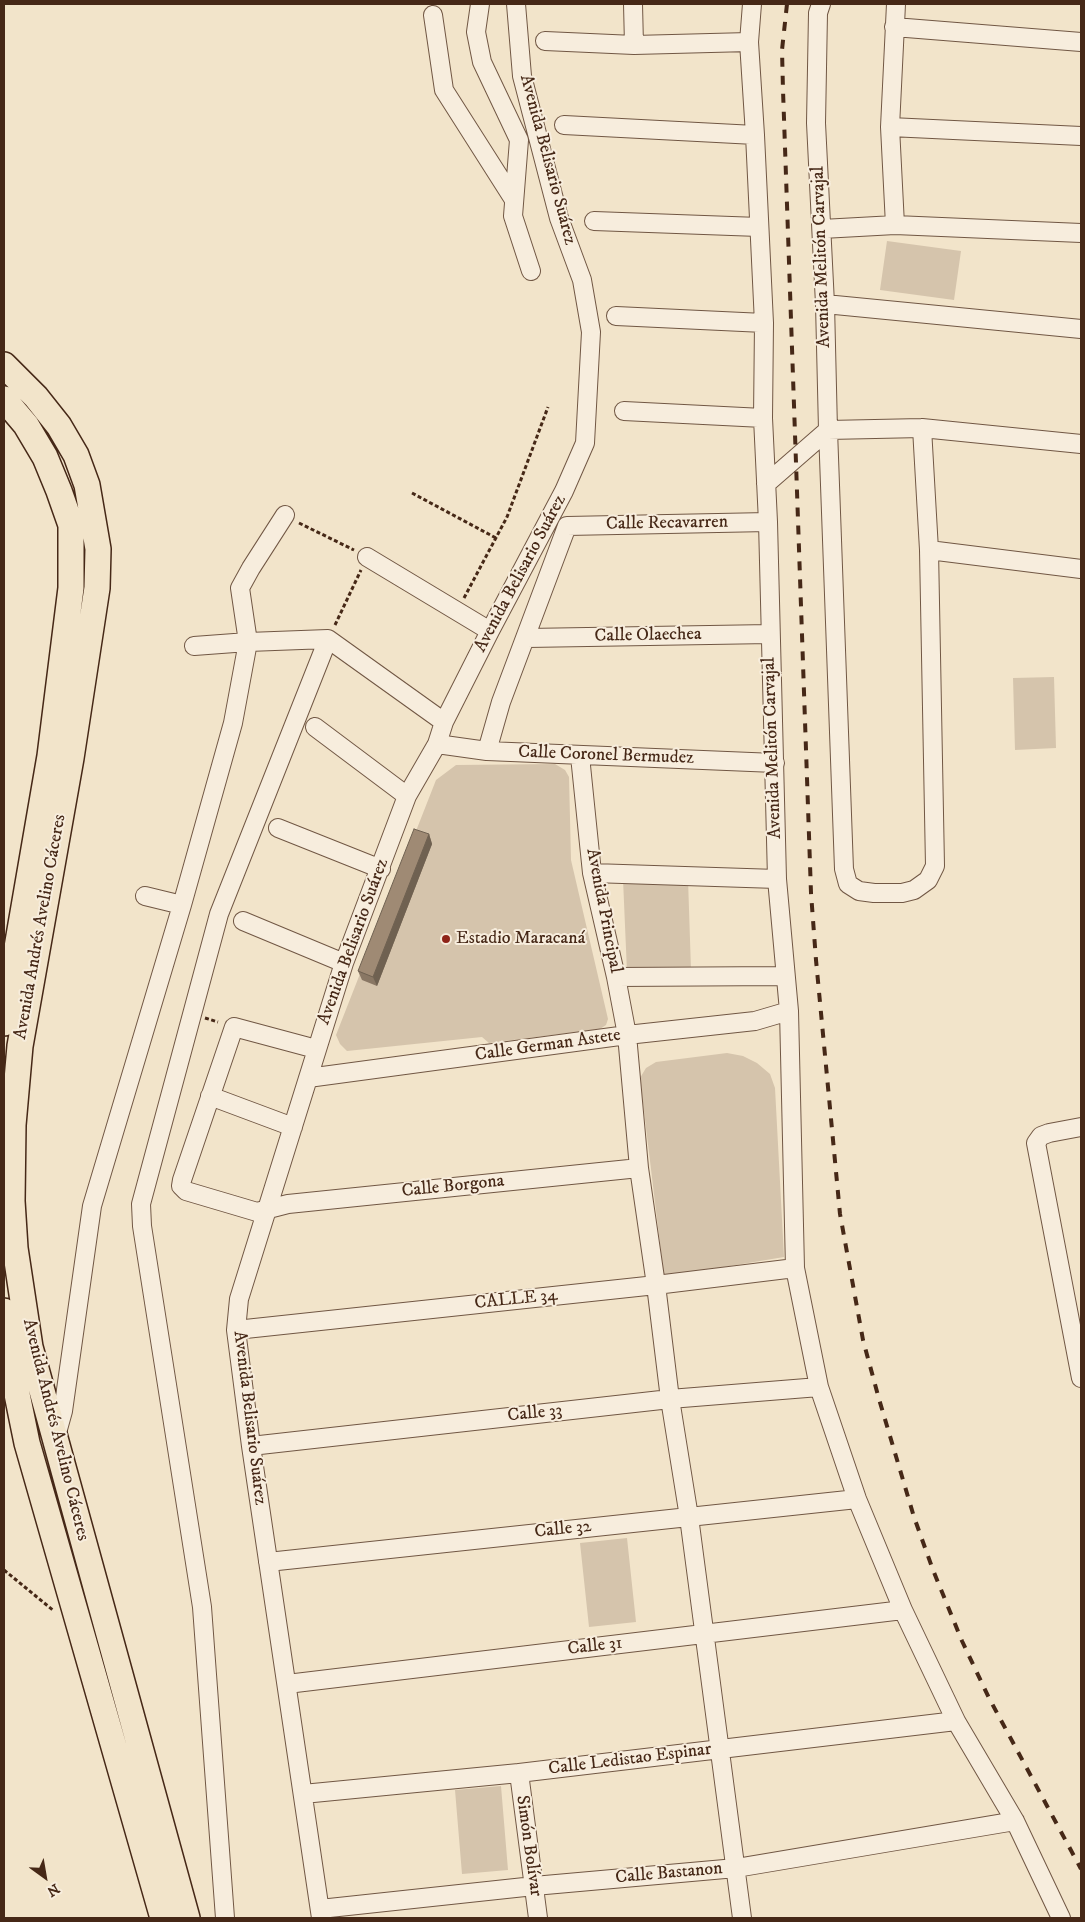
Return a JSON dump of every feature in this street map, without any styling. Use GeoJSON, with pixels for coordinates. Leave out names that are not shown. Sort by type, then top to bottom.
{"type":"FeatureCollection","features":[{"type":"Feature","properties":{"kind":"highway","name":"Avenida Andrés Avelino Cáceres"},"geometry":{"type":"LineString","coordinates":[[4,365],[36,397],[59,426],[76,455],[87,486],[98,549],[98,588],[74,740],[20,1046],[14,1124],[12,1201],[15,1248],[30,1347],[187,1918]]}},
{"type":"Feature","properties":{"kind":"highway","name":"Avenida Andrés Avelino Cáceres"},"geometry":{"type":"LineString","coordinates":[[4,399],[26,425],[45,457],[60,491],[71,525],[71,588],[50,756],[4,1023]]}},
{"type":"Feature","properties":{"kind":"highway","name":"Avenida Andrés Avelino Cáceres"},"geometry":{"type":"LineString","coordinates":[[4,1311],[8,1350],[27,1443],[163,1918]]}},
{"type":"Feature","properties":{"kind":"street"},"geometry":{"type":"LineString","coordinates":[[480,4],[476,32],[482,62],[519,140],[513,216],[531,270]]}},
{"type":"Feature","properties":{"kind":"street","name":"Avenida Belisario Suárez"},"geometry":{"type":"LineString","coordinates":[[320,1914],[251,1446],[236,1330],[239,1299],[344,963],[407,796],[437,744],[444,722],[564,491],[585,442],[591,332],[582,280],[559,218],[522,76],[516,4]]}},
{"type":"Feature","properties":{"kind":"street"},"geometry":{"type":"LineString","coordinates":[[633,4],[634,45]]}},
{"type":"Feature","properties":{"kind":"street","name":"Avenida Melitón Carvajal"},"geometry":{"type":"LineString","coordinates":[[752,4],[749,42],[764,323],[763,418],[775,763],[776,879],[788,1011],[795,1268],[819,1387],[857,1499],[903,1610],[956,1721],[1016,1821],[1061,1918]]}},
{"type":"Feature","properties":{"kind":"street","name":"Avenida Melitón Carvajal"},"geometry":{"type":"LineString","coordinates":[[821,4],[818,13],[816,123],[825,304],[844,869],[848,884],[859,891],[889,893],[914,890],[928,880],[935,866],[929,550],[922,428]]}},
{"type":"Feature","properties":{"kind":"street"},"geometry":{"type":"LineString","coordinates":[[895,225],[890,127],[896,4]]}},
{"type":"Feature","properties":{"kind":"street"},"geometry":{"type":"LineString","coordinates":[[433,15],[444,90],[514,200]]}},
{"type":"Feature","properties":{"kind":"street"},"geometry":{"type":"LineString","coordinates":[[894,27],[1081,42]]}},
{"type":"Feature","properties":{"kind":"street"},"geometry":{"type":"LineString","coordinates":[[545,41],[634,45],[749,42]]}},
{"type":"Feature","properties":{"kind":"street"},"geometry":{"type":"LineString","coordinates":[[564,125],[755,135]]}},
{"type":"Feature","properties":{"kind":"street"},"geometry":{"type":"LineString","coordinates":[[890,127],[1081,136]]}},
{"type":"Feature","properties":{"kind":"street"},"geometry":{"type":"LineString","coordinates":[[594,221],[759,227]]}},
{"type":"Feature","properties":{"kind":"street"},"geometry":{"type":"LineString","coordinates":[[822,229],[895,225],[1081,234]]}},
{"type":"Feature","properties":{"kind":"street"},"geometry":{"type":"LineString","coordinates":[[825,304],[1081,329]]}},
{"type":"Feature","properties":{"kind":"street"},"geometry":{"type":"LineString","coordinates":[[616,316],[764,323]]}},
{"type":"Feature","properties":{"kind":"street"},"geometry":{"type":"LineString","coordinates":[[624,411],[763,418]]}},
{"type":"Feature","properties":{"kind":"street"},"geometry":{"type":"LineString","coordinates":[[766,484],[828,430],[922,428],[1081,444]]}},
{"type":"Feature","properties":{"kind":"street"},"geometry":{"type":"LineString","coordinates":[[53,1433],[58,1429],[63,1410],[92,1206],[182,905],[233,723],[248,642],[240,588],[285,516]]}},
{"type":"Feature","properties":{"kind":"street","name":"Calle Recavarren"},"geometry":{"type":"LineString","coordinates":[[527,638],[567,526],[768,522]]}},
{"type":"Feature","properties":{"kind":"street"},"geometry":{"type":"LineString","coordinates":[[929,550],[1081,569]]}},
{"type":"Feature","properties":{"kind":"street"},"geometry":{"type":"LineString","coordinates":[[367,557],[490,631]]}},
{"type":"Feature","properties":{"kind":"street","name":"Calle Olaechea"},"geometry":{"type":"LineString","coordinates":[[527,638],[770,634]]}},
{"type":"Feature","properties":{"kind":"street"},"geometry":{"type":"LineString","coordinates":[[487,751],[501,702],[527,638]]}},
{"type":"Feature","properties":{"kind":"street"},"geometry":{"type":"LineString","coordinates":[[225,1918],[202,1607],[142,1226],[142,1204],[219,914],[328,639]]}},
{"type":"Feature","properties":{"kind":"street"},"geometry":{"type":"LineString","coordinates":[[194,646],[328,639],[444,722]]}},
{"type":"Feature","properties":{"kind":"street"},"geometry":{"type":"LineString","coordinates":[[315,726],[407,796]]}},
{"type":"Feature","properties":{"kind":"street","name":"Calle Coronel Bermudez"},"geometry":{"type":"LineString","coordinates":[[437,744],[487,751],[775,763]]}},
{"type":"Feature","properties":{"kind":"street","name":"Avenida Principal"},"geometry":{"type":"LineString","coordinates":[[580,756],[592,873],[616,976],[627,1035],[639,1168],[670,1399],[689,1516],[742,1918]]}},
{"type":"Feature","properties":{"kind":"street"},"geometry":{"type":"LineString","coordinates":[[278,828],[381,869]]}},
{"type":"Feature","properties":{"kind":"street"},"geometry":{"type":"LineString","coordinates":[[592,873],[776,879]]}},
{"type":"Feature","properties":{"kind":"street"},"geometry":{"type":"LineString","coordinates":[[145,896],[182,905]]}},
{"type":"Feature","properties":{"kind":"street"},"geometry":{"type":"LineString","coordinates":[[243,921],[344,963]]}},
{"type":"Feature","properties":{"kind":"street"},"geometry":{"type":"LineString","coordinates":[[616,976],[785,976]]}},
{"type":"Feature","properties":{"kind":"street","name":"Calle German Astete"},"geometry":{"type":"LineString","coordinates":[[308,1078],[627,1035],[755,1021],[788,1011]]}},
{"type":"Feature","properties":{"kind":"street"},"geometry":{"type":"LineString","coordinates":[[293,1127],[210,1096],[234,1027],[316,1049]]}},
{"type":"Feature","properties":{"kind":"street","name":"Calle Borgona"},"geometry":{"type":"LineString","coordinates":[[210,1096],[181,1186],[186,1191],[257,1212],[288,1204],[639,1168]]}},
{"type":"Feature","properties":{"kind":"street"},"geometry":{"type":"LineString","coordinates":[[1081,1127],[1049,1132],[1041,1136],[1036,1143],[1081,1378]]}},
{"type":"Feature","properties":{"kind":"street","name":"CALLE 34"},"geometry":{"type":"LineString","coordinates":[[236,1330],[656,1285],[795,1268]]}},
{"type":"Feature","properties":{"kind":"street","name":"Calle 33"},"geometry":{"type":"LineString","coordinates":[[251,1446],[670,1399],[819,1387]]}},
{"type":"Feature","properties":{"kind":"street","name":"Calle 32"},"geometry":{"type":"LineString","coordinates":[[268,1562],[857,1499]]}},
{"type":"Feature","properties":{"kind":"street","name":"Calle 31"},"geometry":{"type":"LineString","coordinates":[[287,1684],[903,1610]]}},
{"type":"Feature","properties":{"kind":"street","name":"Calle Ledistao Espinar"},"geometry":{"type":"LineString","coordinates":[[303,1794],[519,1773],[956,1721]]}},
{"type":"Feature","properties":{"kind":"street","name":"Simón Bolívar"},"geometry":{"type":"LineString","coordinates":[[519,1773],[538,1918]]}},
{"type":"Feature","properties":{"kind":"street","name":"Calle Bastanon"},"geometry":{"type":"LineString","coordinates":[[320,1914],[534,1886],[736,1868],[1016,1821]]}},
{"type":"Feature","properties":{"kind":"path"},"geometry":{"type":"LineString","coordinates":[[456,612],[507,516],[548,407]]}},
{"type":"Feature","properties":{"kind":"path"},"geometry":{"type":"LineString","coordinates":[[412,493],[496,538]]}},
{"type":"Feature","properties":{"kind":"path"},"geometry":{"type":"LineString","coordinates":[[285,516],[367,557],[328,639]]}},
{"type":"Feature","properties":{"kind":"path"},"geometry":{"type":"LineString","coordinates":[[193,1014],[234,1027]]}},
{"type":"Feature","properties":{"kind":"path"},"geometry":{"type":"LineString","coordinates":[[4,1570],[55,1612]]}},
{"type":"Feature","properties":{"kind":"shaded area"},"geometry":{"type":"Polygon","coordinates":[[[887,241],[961,251],[954,300],[880,290],[887,241]]]}},
{"type":"Feature","properties":{"kind":"shaded area"},"geometry":{"type":"Polygon","coordinates":[[[1054,677],[1056,748],[1015,750],[1013,678],[1054,677]]]}},
{"type":"Feature","properties":{"kind":"shaded area","name":"Estadio Maracaná"},"geometry":{"type":"Polygon","coordinates":[[[555,764],[565,770],[569,777],[571,860],[608,1019],[606,1025],[600,1029],[489,1043],[482,1037],[347,1051],[340,1044],[336,1035],[436,780],[456,765],[555,764]]]}},
{"type":"Feature","properties":{"kind":"shaded area"},"geometry":{"type":"Polygon","coordinates":[[[623,879],[688,879],[691,970],[627,972],[623,879]]]}},
{"type":"Feature","properties":{"kind":"shaded area"},"geometry":{"type":"Polygon","coordinates":[[[727,1053],[743,1056],[757,1063],[770,1074],[775,1088],[784,1257],[664,1277],[640,1078],[646,1068],[656,1062],[727,1053]]]}},
{"type":"Feature","properties":{"kind":"shaded area"},"geometry":{"type":"Polygon","coordinates":[[[627,1538],[636,1622],[589,1627],[580,1543],[627,1538]]]}},
{"type":"Feature","properties":{"kind":"shaded area"},"geometry":{"type":"Polygon","coordinates":[[[501,1786],[508,1870],[462,1874],[455,1790],[501,1786]]]}},
{"type":"Feature","properties":{"kind":"building"},"geometry":{"type":"Polygon","coordinates":[[[414,829],[429,834],[373,977],[358,971],[414,829]]]}},
{"type":"Feature","properties":{"kind":"railway"},"geometry":{"type":"LineString","coordinates":[[787,4],[782,50],[783,90],[811,893],[840,1214],[863,1340],[914,1517],[933,1570],[962,1641],[989,1698],[1081,1869]]}},
{"type":"Feature","properties":{"kind":"place","name":"Estadio Maracaná"},"geometry":{"type":"Point","coordinates":[446,939]}}]}
